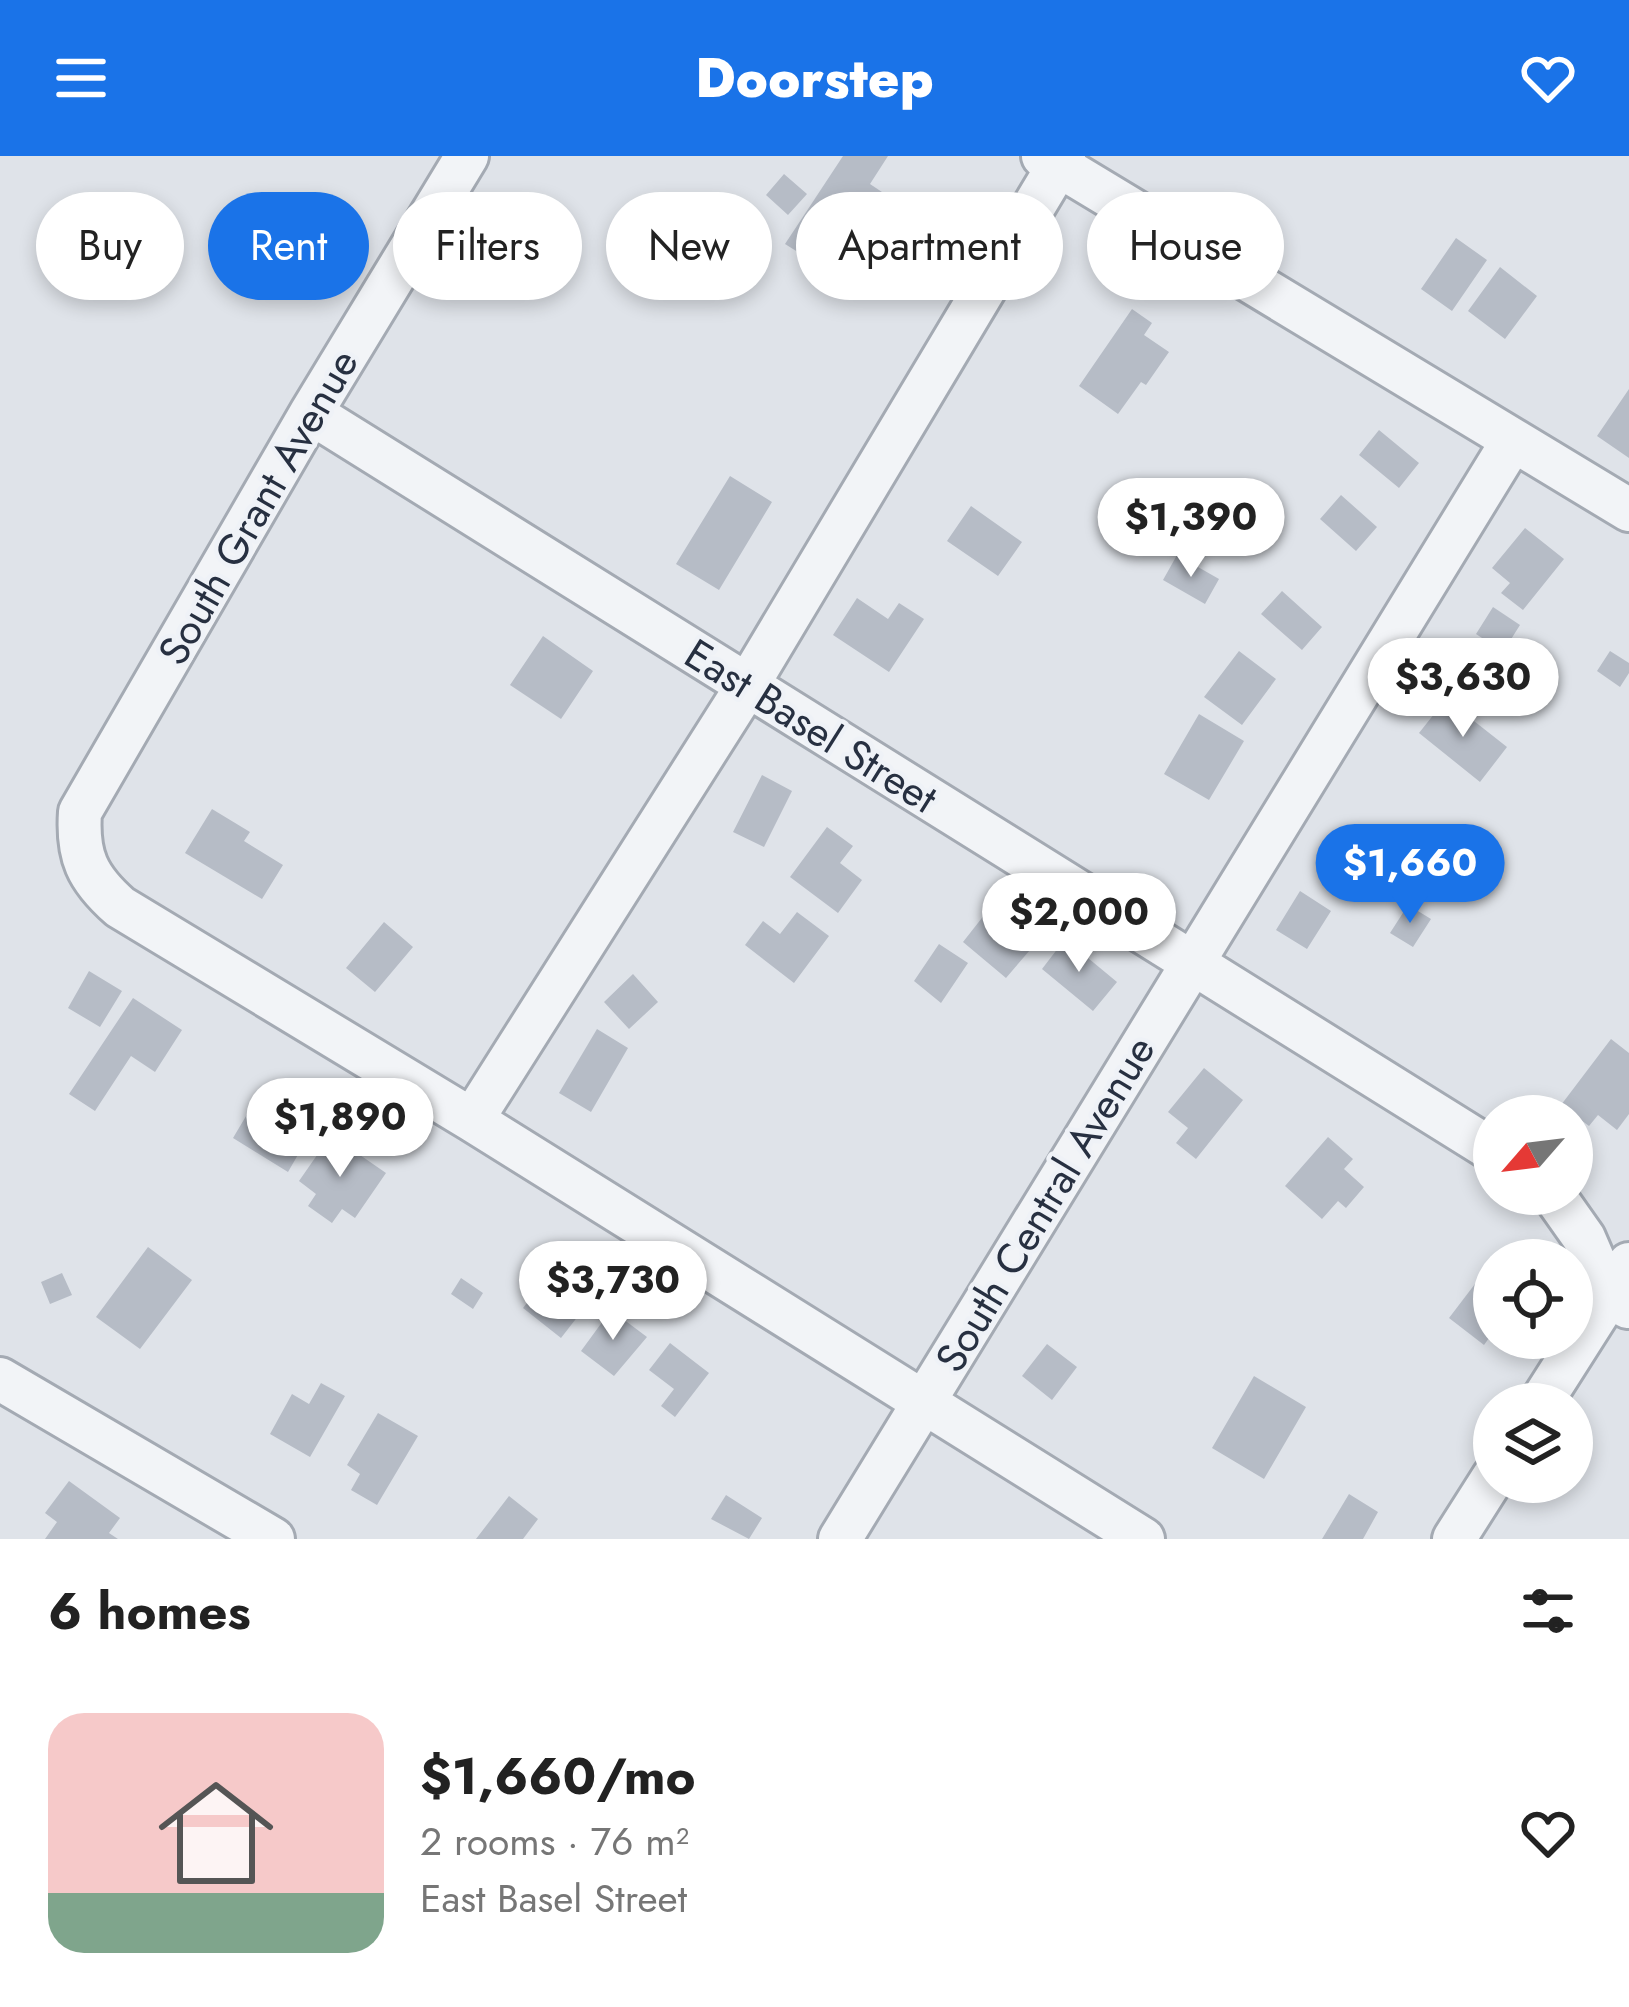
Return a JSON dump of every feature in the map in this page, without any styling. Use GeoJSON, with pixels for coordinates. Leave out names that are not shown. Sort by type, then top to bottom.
{"type":"FeatureCollection","features":[{"type":"Feature","properties":{"kind":"street","name":"South Grant Avenue"},"geometry":{"type":"LineString","coordinates":[[466,156],[80,812],[78,841],[86,867],[120,908],[472,1120]]}},
{"type":"Feature","properties":{"kind":"street"},"geometry":{"type":"LineString","coordinates":[[1142,1539],[472,1120],[747,686],[1055,159],[1629,510]]}},
{"type":"Feature","properties":{"kind":"street","name":"East Basel Street"},"geometry":{"type":"LineString","coordinates":[[311,413],[1473,1138]]}},
{"type":"Feature","properties":{"kind":"street","name":"South Central Avenue"},"geometry":{"type":"LineString","coordinates":[[840,1539],[1513,440]]}},
{"type":"Feature","properties":{"kind":"street"},"geometry":{"type":"LineString","coordinates":[[1555,1383],[1622,1289],[1568,1215]]}},
{"type":"Feature","properties":{"kind":"street"},"geometry":{"type":"LineString","coordinates":[[0,1379],[227,1527],[273,1539]]}},
{"type":"Feature","properties":{"kind":"street"},"geometry":{"type":"LineString","coordinates":[[1454,1539],[1477,1503]]}},
{"type":"Feature","properties":{"kind":"building"},"geometry":{"type":"Polygon","coordinates":[[[843,156],[888,156],[870,184],[882,192],[819,192],[843,156]]]}},
{"type":"Feature","properties":{"kind":"building"},"geometry":{"type":"Polygon","coordinates":[[[784,174],[805,192],[796,192],[796,206],[788,215],[769,192],[784,174]]]}},
{"type":"Feature","properties":{"kind":"building"},"geometry":{"type":"Polygon","coordinates":[[[796,227],[796,251],[785,244],[796,227]]]}},
{"type":"Feature","properties":{"kind":"building"},"geometry":{"type":"Polygon","coordinates":[[[1456,238],[1487,260],[1452,311],[1421,289],[1456,238]]]}},
{"type":"Feature","properties":{"kind":"building"},"geometry":{"type":"Polygon","coordinates":[[[1500,267],[1537,296],[1505,339],[1468,311],[1500,267]]]}},
{"type":"Feature","properties":{"kind":"building"},"geometry":{"type":"Polygon","coordinates":[[[1132,309],[1152,323],[1144,335],[1169,352],[1118,414],[1079,386],[1132,309]]]}},
{"type":"Feature","properties":{"kind":"building"},"geometry":{"type":"Polygon","coordinates":[[[1629,389],[1629,458],[1597,436],[1629,389]]]}},
{"type":"Feature","properties":{"kind":"building"},"geometry":{"type":"Polygon","coordinates":[[[1379,430],[1419,463],[1399,488],[1359,455],[1379,430]]]}},
{"type":"Feature","properties":{"kind":"building"},"geometry":{"type":"Polygon","coordinates":[[[730,476],[772,502],[719,590],[676,564],[730,476]]]}},
{"type":"Feature","properties":{"kind":"building"},"geometry":{"type":"Polygon","coordinates":[[[1341,495],[1377,527],[1356,551],[1320,519],[1341,495]]]}},
{"type":"Feature","properties":{"kind":"building"},"geometry":{"type":"Polygon","coordinates":[[[971,506],[1022,542],[998,576],[947,541],[971,506]]]}},
{"type":"Feature","properties":{"kind":"building"},"geometry":{"type":"Polygon","coordinates":[[[1525,528],[1564,559],[1523,610],[1501,593],[1510,583],[1492,568],[1525,528]]]}},
{"type":"Feature","properties":{"kind":"building"},"geometry":{"type":"Polygon","coordinates":[[[1177,555],[1219,579],[1205,604],[1163,580],[1177,555]]]}},
{"type":"Feature","properties":{"kind":"building"},"geometry":{"type":"Polygon","coordinates":[[[1282,591],[1322,627],[1302,650],[1261,614],[1282,591]]]}},
{"type":"Feature","properties":{"kind":"building"},"geometry":{"type":"Polygon","coordinates":[[[857,598],[888,619],[899,603],[924,619],[889,672],[833,635],[857,598]]]}},
{"type":"Feature","properties":{"kind":"building"},"geometry":{"type":"Polygon","coordinates":[[[1493,607],[1520,625],[1503,652],[1476,634],[1493,607]]]}},
{"type":"Feature","properties":{"kind":"building"},"geometry":{"type":"Polygon","coordinates":[[[543,636],[593,671],[561,719],[510,685],[543,636]]]}},
{"type":"Feature","properties":{"kind":"building"},"geometry":{"type":"Polygon","coordinates":[[[1239,651],[1276,679],[1242,725],[1204,697],[1239,651]]]}},
{"type":"Feature","properties":{"kind":"building"},"geometry":{"type":"Polygon","coordinates":[[[1610,651],[1629,663],[1620,687],[1597,671],[1610,651]]]}},
{"type":"Feature","properties":{"kind":"building"},"geometry":{"type":"Polygon","coordinates":[[[1446,699],[1507,747],[1480,782],[1419,733],[1446,699]]]}},
{"type":"Feature","properties":{"kind":"building"},"geometry":{"type":"Polygon","coordinates":[[[1199,714],[1244,741],[1209,800],[1164,774],[1199,714]]]}},
{"type":"Feature","properties":{"kind":"building"},"geometry":{"type":"Polygon","coordinates":[[[762,775],[792,791],[764,847],[733,832],[762,775]]]}},
{"type":"Feature","properties":{"kind":"building"},"geometry":{"type":"Polygon","coordinates":[[[212,809],[250,832],[244,841],[283,865],[262,899],[185,853],[212,809]]]}},
{"type":"Feature","properties":{"kind":"building"},"geometry":{"type":"Polygon","coordinates":[[[827,827],[853,846],[840,863],[862,880],[838,913],[790,877],[827,827]]]}},
{"type":"Feature","properties":{"kind":"building"},"geometry":{"type":"Polygon","coordinates":[[[1300,891],[1331,911],[1307,949],[1276,930],[1300,891]]]}},
{"type":"Feature","properties":{"kind":"building"},"geometry":{"type":"Polygon","coordinates":[[[1408,905],[1431,919],[1413,947],[1390,933],[1408,905]]]}},
{"type":"Feature","properties":{"kind":"building"},"geometry":{"type":"Polygon","coordinates":[[[797,912],[829,936],[794,983],[745,945],[763,921],[780,934],[797,912]]]}},
{"type":"Feature","properties":{"kind":"building"},"geometry":{"type":"Polygon","coordinates":[[[985,914],[1030,950],[1006,978],[963,942],[985,914]]]}},
{"type":"Feature","properties":{"kind":"building"},"geometry":{"type":"Polygon","coordinates":[[[384,922],[413,947],[375,992],[346,968],[384,922]]]}},
{"type":"Feature","properties":{"kind":"building"},"geometry":{"type":"Polygon","coordinates":[[[1065,939],[1117,982],[1093,1011],[1042,969],[1065,939]]]}},
{"type":"Feature","properties":{"kind":"building"},"geometry":{"type":"Polygon","coordinates":[[[939,944],[968,963],[941,1003],[914,981],[939,944]]]}},
{"type":"Feature","properties":{"kind":"building"},"geometry":{"type":"Polygon","coordinates":[[[89,971],[122,991],[100,1027],[68,1008],[89,971]]]}},
{"type":"Feature","properties":{"kind":"building"},"geometry":{"type":"Polygon","coordinates":[[[633,974],[658,1002],[629,1029],[604,1002],[633,974]]]}},
{"type":"Feature","properties":{"kind":"building"},"geometry":{"type":"Polygon","coordinates":[[[133,998],[182,1030],[155,1072],[131,1056],[95,1111],[69,1094],[133,998]]]}},
{"type":"Feature","properties":{"kind":"building"},"geometry":{"type":"Polygon","coordinates":[[[597,1029],[628,1048],[591,1112],[559,1093],[597,1029]]]}},
{"type":"Feature","properties":{"kind":"building"},"geometry":{"type":"Polygon","coordinates":[[[1611,1039],[1629,1053],[1629,1114],[1617,1130],[1598,1115],[1593,1121],[1593,1095],[1569,1095],[1611,1039]]]}},
{"type":"Feature","properties":{"kind":"building"},"geometry":{"type":"Polygon","coordinates":[[[1204,1068],[1243,1100],[1196,1159],[1176,1143],[1188,1128],[1168,1112],[1204,1068]]]}},
{"type":"Feature","properties":{"kind":"building"},"geometry":{"type":"Polygon","coordinates":[[[265,1084],[299,1104],[293,1114],[314,1127],[288,1172],[233,1138],[265,1084]]]}},
{"type":"Feature","properties":{"kind":"building"},"geometry":{"type":"Polygon","coordinates":[[[331,1135],[386,1173],[355,1218],[342,1209],[332,1223],[308,1206],[316,1194],[299,1181],[331,1135]]]}},
{"type":"Feature","properties":{"kind":"building"},"geometry":{"type":"Polygon","coordinates":[[[1328,1137],[1353,1159],[1344,1169],[1364,1187],[1346,1208],[1338,1201],[1322,1219],[1285,1186],[1328,1137]]]}},
{"type":"Feature","properties":{"kind":"building"},"geometry":{"type":"Polygon","coordinates":[[[148,1247],[192,1280],[140,1349],[96,1317],[148,1247]]]}},
{"type":"Feature","properties":{"kind":"building"},"geometry":{"type":"Polygon","coordinates":[[[551,1272],[589,1302],[561,1338],[523,1308],[551,1272]]]}},
{"type":"Feature","properties":{"kind":"building"},"geometry":{"type":"Polygon","coordinates":[[[62,1273],[72,1295],[50,1304],[41,1282],[62,1273]]]}},
{"type":"Feature","properties":{"kind":"building"},"geometry":{"type":"Polygon","coordinates":[[[461,1278],[483,1293],[473,1309],[451,1294],[461,1278]]]}},
{"type":"Feature","properties":{"kind":"building"},"geometry":{"type":"Polygon","coordinates":[[[1473,1287],[1473,1337],[1449,1318],[1473,1287]]]}},
{"type":"Feature","properties":{"kind":"building"},"geometry":{"type":"Polygon","coordinates":[[[611,1310],[647,1337],[614,1376],[581,1351],[611,1310]]]}},
{"type":"Feature","properties":{"kind":"building"},"geometry":{"type":"Polygon","coordinates":[[[670,1343],[709,1373],[675,1417],[661,1406],[674,1389],[649,1370],[670,1343]]]}},
{"type":"Feature","properties":{"kind":"building"},"geometry":{"type":"Polygon","coordinates":[[[1047,1344],[1077,1367],[1052,1400],[1022,1376],[1047,1344]]]}},
{"type":"Feature","properties":{"kind":"building"},"geometry":{"type":"Polygon","coordinates":[[[1254,1376],[1306,1407],[1264,1479],[1212,1448],[1254,1376]]]}},
{"type":"Feature","properties":{"kind":"building"},"geometry":{"type":"Polygon","coordinates":[[[321,1383],[345,1396],[310,1457],[270,1434],[292,1394],[309,1404],[321,1383]]]}},
{"type":"Feature","properties":{"kind":"building"},"geometry":{"type":"Polygon","coordinates":[[[378,1413],[418,1436],[377,1505],[351,1490],[360,1474],[347,1465],[378,1413]]]}},
{"type":"Feature","properties":{"kind":"building"},"geometry":{"type":"Polygon","coordinates":[[[69,1481],[120,1518],[109,1533],[118,1539],[45,1539],[57,1522],[45,1513],[69,1481]]]}},
{"type":"Feature","properties":{"kind":"building"},"geometry":{"type":"Polygon","coordinates":[[[1349,1494],[1378,1512],[1363,1539],[1322,1539],[1349,1494]]]}},
{"type":"Feature","properties":{"kind":"building"},"geometry":{"type":"Polygon","coordinates":[[[726,1495],[762,1518],[749,1539],[711,1519],[726,1495]]]}},
{"type":"Feature","properties":{"kind":"building"},"geometry":{"type":"Polygon","coordinates":[[[509,1496],[538,1519],[523,1539],[476,1539],[509,1496]]]}}]}
